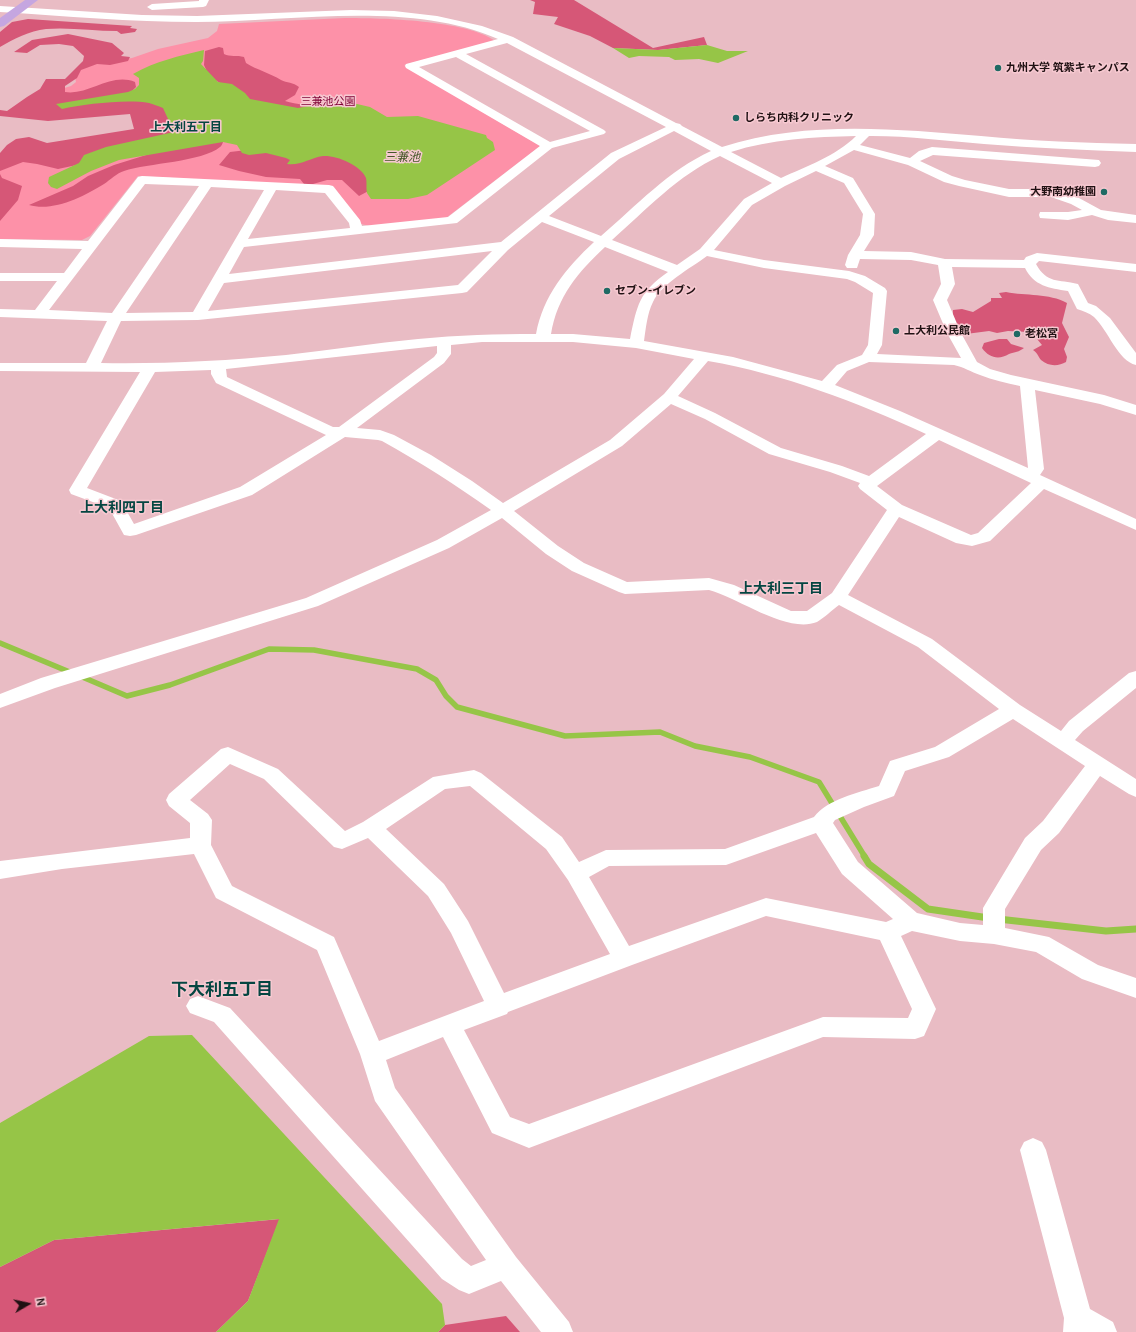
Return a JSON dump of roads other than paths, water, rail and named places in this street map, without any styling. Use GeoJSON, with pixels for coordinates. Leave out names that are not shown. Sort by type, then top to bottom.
{"type":"FeatureCollection","features":[{"type":"Feature","properties":{"kind":"main road"},"geometry":{"type":"LineString","coordinates":[[0,24],[9,8],[32,0]]}},
{"type":"Feature","properties":{"kind":"street"},"geometry":{"type":"LineString","coordinates":[[142,18],[152,4],[203,4],[204,0]]}},
{"type":"Feature","properties":{"kind":"street"},"geometry":{"type":"LineString","coordinates":[[9,8],[142,18],[197,19],[282,12],[357,13],[418,16],[475,27],[509,39],[676,126],[781,183]]}},
{"type":"Feature","properties":{"kind":"street"},"geometry":{"type":"LineString","coordinates":[[509,39],[410,66],[548,146]]}},
{"type":"Feature","properties":{"kind":"street"},"geometry":{"type":"LineString","coordinates":[[239,244],[452,220],[548,146],[600,132],[457,53]]}},
{"type":"Feature","properties":{"kind":"street"},"geometry":{"type":"LineString","coordinates":[[0,313],[116,318],[198,316],[462,289],[503,247],[542,217],[615,156],[676,126]]}},
{"type":"Feature","properties":{"kind":"street"},"geometry":{"type":"LineString","coordinates":[[636,344],[643,309],[647,299],[658,285],[705,252],[748,202],[781,183],[817,167],[852,146],[866,132]]}},
{"type":"Feature","properties":{"kind":"street"},"geometry":{"type":"LineString","coordinates":[[543,338],[544,321],[560,287],[575,267],[693,165],[721,151],[755,142],[806,134],[866,132],[904,133],[1081,147],[1136,148]]}},
{"type":"Feature","properties":{"kind":"street"},"geometry":{"type":"LineString","coordinates":[[852,146],[912,162],[948,179],[963,183],[1009,193],[1052,193],[1076,201],[1108,216],[1136,219]]}},
{"type":"Feature","properties":{"kind":"street"},"geometry":{"type":"LineString","coordinates":[[912,162],[923,154],[932,151],[1095,163]]}},
{"type":"Feature","properties":{"kind":"street"},"geometry":{"type":"LineString","coordinates":[[817,167],[849,180],[869,214],[866,235],[855,255],[849,275]]}},
{"type":"Feature","properties":{"kind":"street"},"geometry":{"type":"LineString","coordinates":[[40,314],[91,245],[142,180],[329,189],[355,223],[357,230]]}},
{"type":"Feature","properties":{"kind":"street"},"geometry":{"type":"LineString","coordinates":[[91,368],[116,318],[208,183]]}},
{"type":"Feature","properties":{"kind":"street"},"geometry":{"type":"LineString","coordinates":[[198,316],[272,186]]}},
{"type":"Feature","properties":{"kind":"street"},"geometry":{"type":"LineString","coordinates":[[1045,215],[1068,216],[1095,211]]}},
{"type":"Feature","properties":{"kind":"street"},"geometry":{"type":"LineString","coordinates":[[542,217],[679,271]]}},
{"type":"Feature","properties":{"kind":"street"},"geometry":{"type":"LineString","coordinates":[[0,243],[91,245]]}},
{"type":"Feature","properties":{"kind":"street"},"geometry":{"type":"LineString","coordinates":[[220,279],[499,246],[503,247]]}},
{"type":"Feature","properties":{"kind":"street"},"geometry":{"type":"LineString","coordinates":[[705,252],[764,264],[849,275],[880,291],[876,345],[867,358]]}},
{"type":"Feature","properties":{"kind":"street"},"geometry":{"type":"LineString","coordinates":[[855,255],[932,258],[944,263],[1028,264],[1031,260],[1037,257],[1136,268]]}},
{"type":"Feature","properties":{"kind":"street"},"geometry":{"type":"LineString","coordinates":[[944,263],[948,284],[940,300],[954,333],[970,360],[970,364]]}},
{"type":"Feature","properties":{"kind":"street"},"geometry":{"type":"LineString","coordinates":[[1028,264],[1041,282],[1072,287],[1082,306],[1091,308],[1109,324],[1121,345],[1136,361]]}},
{"type":"Feature","properties":{"kind":"street"},"geometry":{"type":"LineString","coordinates":[[0,277],[68,277]]}},
{"type":"Feature","properties":{"kind":"street"},"geometry":{"type":"LineString","coordinates":[[0,382],[6,367],[150,368],[219,365],[482,338],[543,338],[636,344],[705,355],[764,369],[825,387],[895,414],[1136,525]]}},
{"type":"Feature","properties":{"kind":"street"},"geometry":{"type":"LineString","coordinates":[[150,368],[77,490],[114,505],[130,531],[246,491],[342,432],[439,360],[444,354],[444,341]]}},
{"type":"Feature","properties":{"kind":"street"},"geometry":{"type":"LineString","coordinates":[[0,701],[48,683],[312,602],[443,544],[546,486],[616,443],[669,397],[705,355]]}},
{"type":"Feature","properties":{"kind":"street"},"geometry":{"type":"LineString","coordinates":[[825,387],[842,368],[867,358],[954,361],[970,364],[985,372],[1027,384],[1065,391],[1136,410]]}},
{"type":"Feature","properties":{"kind":"street"},"geometry":{"type":"LineString","coordinates":[[219,365],[218,374],[221,380],[307,421],[330,431],[380,435],[425,458],[466,484],[502,510],[552,550],[578,567],[625,588],[709,584],[728,589],[788,617],[811,617],[838,597],[896,509]]}},
{"type":"Feature","properties":{"kind":"street"},"geometry":{"type":"LineString","coordinates":[[937,434],[866,486],[896,509],[962,539],[972,541],[984,537],[1036,479],[1027,384]]}},
{"type":"Feature","properties":{"kind":"street"},"geometry":{"type":"LineString","coordinates":[[669,397],[710,416],[775,451],[836,469],[871,482]]}},
{"type":"Feature","properties":{"kind":"street"},"geometry":{"type":"LineString","coordinates":[[838,597],[925,643],[1013,710],[1136,789]]}},
{"type":"Feature","properties":{"kind":"street"},"geometry":{"type":"LineString","coordinates":[[1063,742],[1076,726],[1136,678]]}},
{"type":"Feature","properties":{"kind":"street"},"geometry":{"type":"LineString","coordinates":[[576,874],[606,858],[726,857],[825,819],[857,801],[887,791],[897,766],[942,752],[1013,710]]}},
{"type":"Feature","properties":{"kind":"street"},"geometry":{"type":"LineString","coordinates":[[559,1332],[506,1266],[384,1093],[372,1054],[326,944],[224,892],[200,845],[201,820],[176,800],[228,754],[271,774],[342,841],[371,828],[440,782],[474,778],[554,842],[576,874],[624,958]]}},
{"type":"Feature","properties":{"kind":"street"},"geometry":{"type":"LineString","coordinates":[[994,935],[994,908],[1033,844],[1052,827],[1098,764]]}},
{"type":"Feature","properties":{"kind":"street"},"geometry":{"type":"LineString","coordinates":[[825,819],[850,868],[910,921],[960,932],[994,935],[1041,944],[1090,972],[1136,988]]}},
{"type":"Feature","properties":{"kind":"street"},"geometry":{"type":"LineString","coordinates":[[371,828],[436,890],[460,928],[499,1007]]}},
{"type":"Feature","properties":{"kind":"street"},"geometry":{"type":"LineString","coordinates":[[0,870],[70,860],[200,845]]}},
{"type":"Feature","properties":{"kind":"street"},"geometry":{"type":"LineString","coordinates":[[372,1054],[499,1007],[624,958],[766,907],[888,932],[910,921]]}},
{"type":"Feature","properties":{"kind":"street"},"geometry":{"type":"LineString","coordinates":[[449,1025],[501,1125],[529,1136],[823,1027],[915,1028],[924,1009],[888,932]]}},
{"type":"Feature","properties":{"kind":"street"},"geometry":{"type":"LineString","coordinates":[[198,1006],[222,1015],[452,1269],[469,1280],[506,1266]]}},
{"type":"Feature","properties":{"kind":"street"},"geometry":{"type":"LineString","coordinates":[[1033,1150],[1078,1325],[1103,1332]]}},
{"type":"Feature","properties":{"kind":"water"},"geometry":{"type":"Polygon","coordinates":[[[707,45],[727,51],[748,51],[718,63],[699,59],[675,60],[669,57],[639,56],[629,58],[613,48],[658,50],[707,45]]]}},
{"type":"Feature","properties":{"kind":"water","name":"三兼池"},"geometry":{"type":"Polygon","coordinates":[[[204,50],[203,61],[201,64],[218,82],[232,84],[245,93],[250,99],[298,108],[330,102],[357,104],[370,107],[387,117],[418,116],[486,135],[487,138],[493,142],[495,150],[427,195],[408,199],[371,199],[367,193],[366,178],[363,173],[354,165],[341,159],[323,156],[301,163],[287,164],[290,160],[286,158],[266,153],[249,155],[242,153],[237,145],[223,142],[119,160],[91,171],[57,189],[51,187],[48,183],[49,177],[79,163],[84,155],[106,147],[174,132],[163,108],[149,103],[106,103],[82,105],[62,109],[56,104],[128,92],[135,89],[139,85],[139,78],[133,74],[142,69],[159,62],[204,50]]]}},
{"type":"Feature","properties":{"kind":"water"},"geometry":{"type":"Polygon","coordinates":[[[192,1035],[442,1304],[445,1325],[438,1332],[216,1332],[248,1301],[279,1219],[54,1240],[0,1267],[0,1123],[149,1036],[192,1035]]]}},
{"type":"Feature","properties":{"kind":"waterway"},"geometry":{"type":"LineString","coordinates":[[0,643],[72,673]]}},
{"type":"Feature","properties":{"kind":"waterway"},"geometry":{"type":"LineString","coordinates":[[80,676],[127,696],[170,685],[269,649],[314,650],[417,669],[436,680],[446,696],[457,707],[565,736],[660,732],[695,746],[750,757],[819,782],[865,857]]}},
{"type":"Feature","properties":{"kind":"waterway"},"geometry":{"type":"LineString","coordinates":[[864,856],[869,864],[928,909],[989,918]]}},
{"type":"Feature","properties":{"kind":"waterway"},"geometry":{"type":"LineString","coordinates":[[998,919],[1106,931],[1136,929]]}},
{"type":"Feature","properties":{"kind":"place","name":"九州大学 筑紫キャンパス"},"geometry":{"type":"Point","coordinates":[998,68]}},
{"type":"Feature","properties":{"kind":"place","name":"しらち内科クリニック"},"geometry":{"type":"Point","coordinates":[736,118]}},
{"type":"Feature","properties":{"kind":"place","name":"大野南幼稚園"},"geometry":{"type":"Point","coordinates":[1104,192]}},
{"type":"Feature","properties":{"kind":"place","name":"セブン-イレブン"},"geometry":{"type":"Point","coordinates":[607,291]}},
{"type":"Feature","properties":{"kind":"place","name":"上大利公民館"},"geometry":{"type":"Point","coordinates":[896,331]}},
{"type":"Feature","properties":{"kind":"place","name":"老松宮"},"geometry":{"type":"Point","coordinates":[1017,334]}},
{"type":"Feature","properties":{"kind":"district","name":"上大利五丁目"},"geometry":{"type":"Point","coordinates":[186,128]}},
{"type":"Feature","properties":{"kind":"district","name":"上大利四丁目"},"geometry":{"type":"Point","coordinates":[122,508]}},
{"type":"Feature","properties":{"kind":"district","name":"上大利三丁目"},"geometry":{"type":"Point","coordinates":[781,589]}},
{"type":"Feature","properties":{"kind":"district","name":"下大利五丁目"},"geometry":{"type":"Point","coordinates":[222,990]}},
{"type":"Feature","properties":{"kind":"park label","name":"三兼池公園"},"geometry":{"type":"Point","coordinates":[328,102]}}]}
